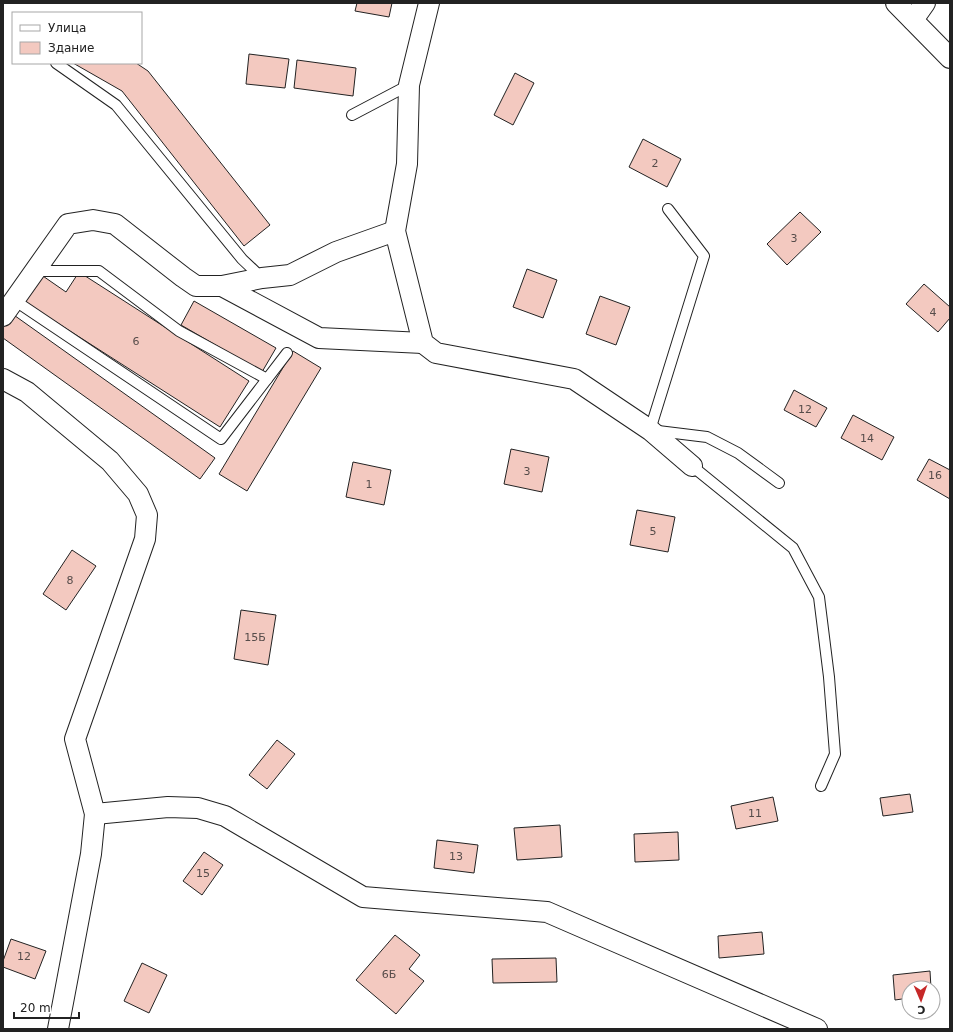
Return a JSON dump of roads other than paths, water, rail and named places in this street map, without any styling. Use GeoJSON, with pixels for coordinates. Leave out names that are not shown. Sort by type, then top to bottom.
{"type":"FeatureCollection","features":[{"type":"Feature","properties":{"kind":"street"},"geometry":{"type":"LineString","coordinates":[[423,344],[396,231],[407,164],[410,85],[429,3]]}},
{"type":"Feature","properties":{"kind":"street"},"geometry":{"type":"LineString","coordinates":[[896,3],[950,58]]}},
{"type":"Feature","properties":{"kind":"street"},"geometry":{"type":"LineString","coordinates":[[913,20],[925,3]]}},
{"type":"Feature","properties":{"kind":"street"},"geometry":{"type":"LineString","coordinates":[[3,316],[68,224],[93,220],[115,224],[196,286],[222,286],[262,278],[290,275],[336,252],[396,231]]}},
{"type":"Feature","properties":{"kind":"street"},"geometry":{"type":"LineString","coordinates":[[222,286],[319,338],[423,344],[436,353],[574,379],[650,430],[692,466]]}},
{"type":"Feature","properties":{"kind":"street"},"geometry":{"type":"LineString","coordinates":[[3,379],[27,392],[110,461],[138,494],[147,516],[145,539],[75,739],[95,814],[91,854],[58,1029]]}},
{"type":"Feature","properties":{"kind":"street"},"geometry":{"type":"LineString","coordinates":[[95,814],[168,807],[198,808],[225,816],[363,897],[548,912],[817,1029]]}},
{"type":"Feature","properties":{"kind":"lane"},"geometry":{"type":"LineString","coordinates":[[57,64],[116,105],[242,259],[262,278]]}},
{"type":"Feature","properties":{"kind":"lane"},"geometry":{"type":"LineString","coordinates":[[352,114],[410,85]]}},
{"type":"Feature","properties":{"kind":"lane"},"geometry":{"type":"LineString","coordinates":[[668,209],[704,256],[650,430],[706,437],[738,453],[779,483]]}},
{"type":"Feature","properties":{"kind":"lane"},"geometry":{"type":"LineString","coordinates":[[35,271],[99,271],[179,331],[267,379]]}},
{"type":"Feature","properties":{"kind":"lane"},"geometry":{"type":"LineString","coordinates":[[14,300],[221,439],[287,353]]}},
{"type":"Feature","properties":{"kind":"lane"},"geometry":{"type":"LineString","coordinates":[[692,466],[793,548],[819,597],[829,677],[835,754],[822,786]]}}]}
